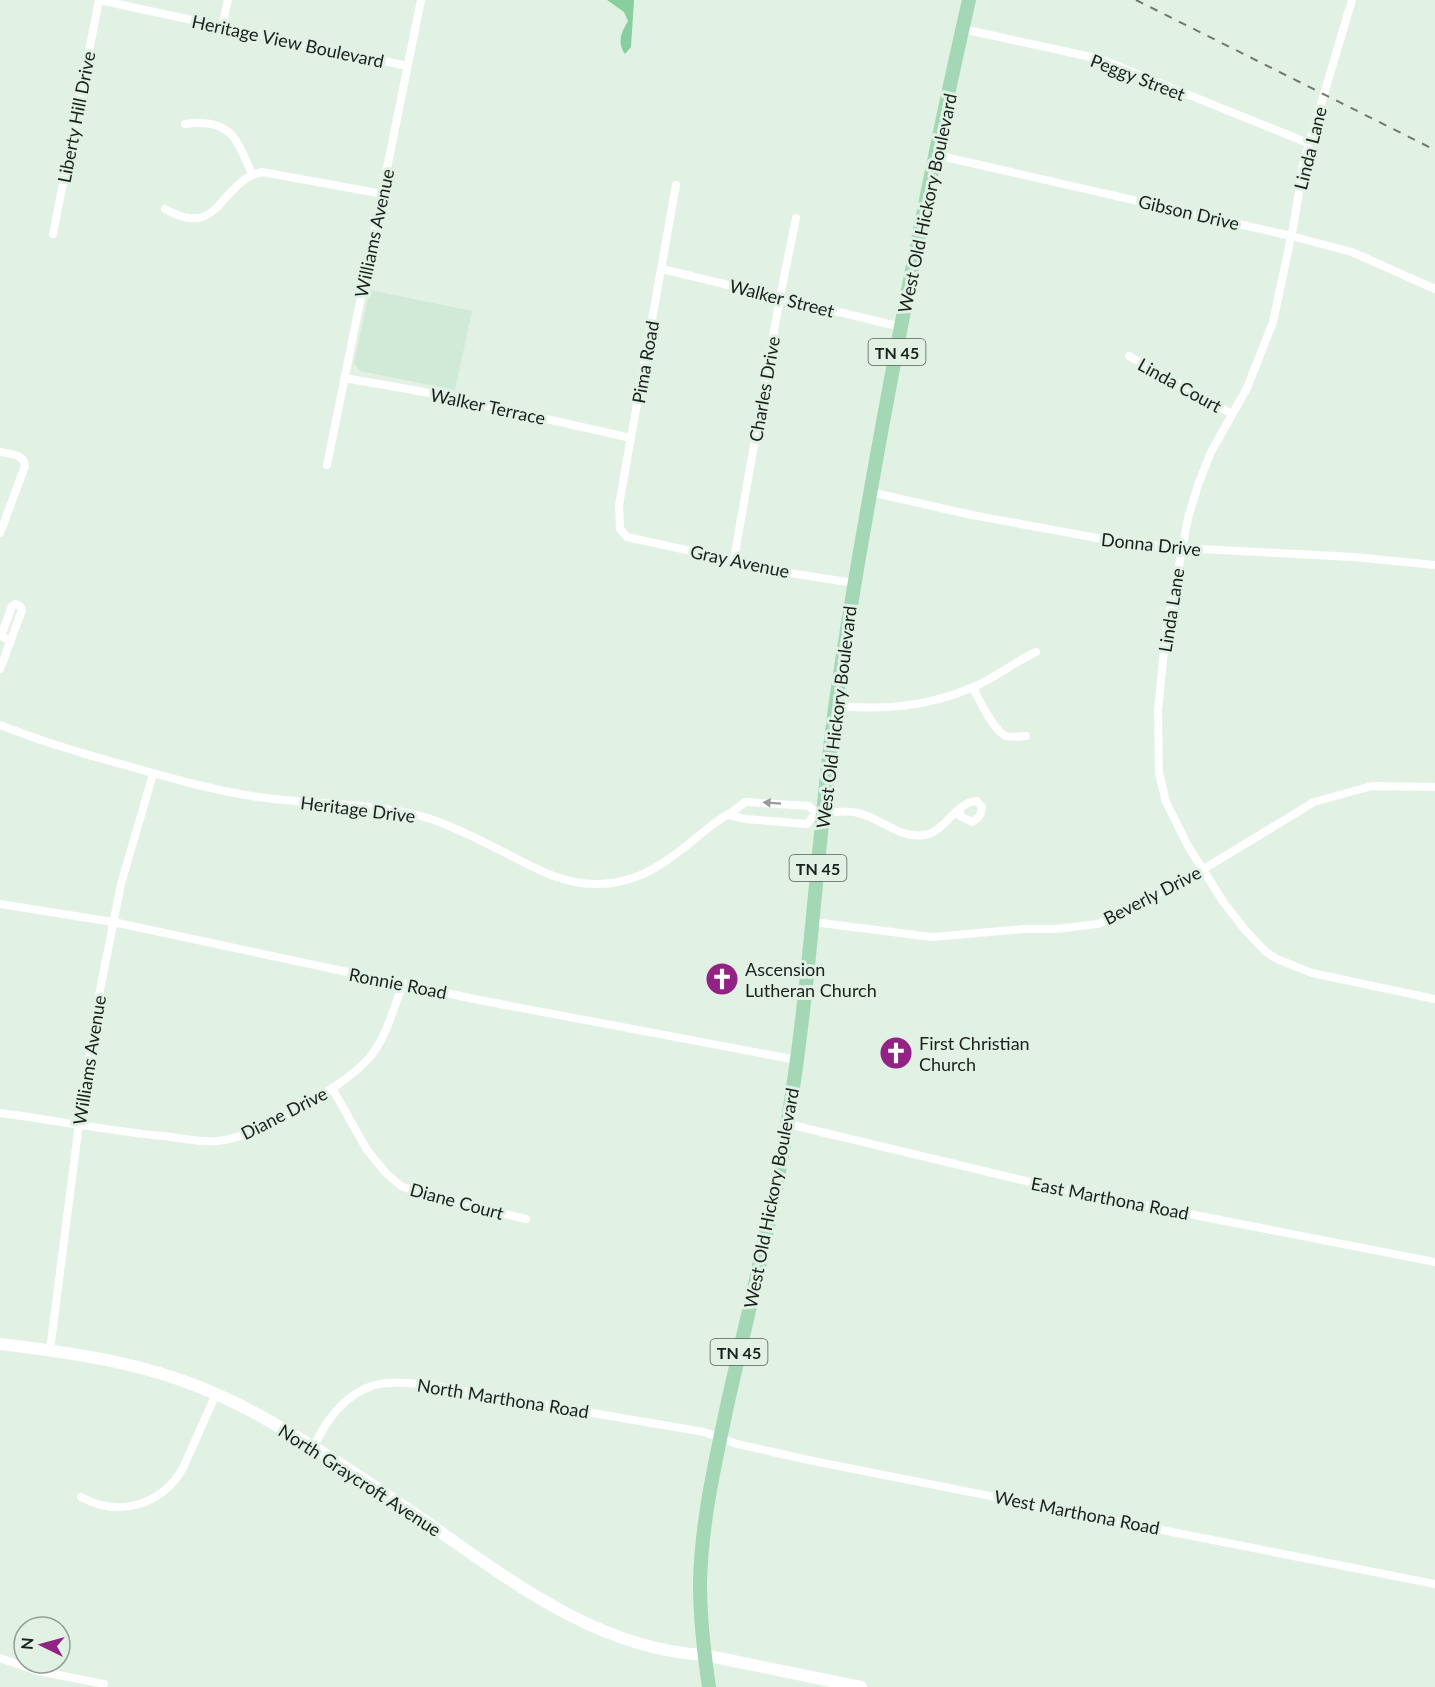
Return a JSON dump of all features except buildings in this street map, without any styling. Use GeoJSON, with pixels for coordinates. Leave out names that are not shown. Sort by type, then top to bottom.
{"type":"FeatureCollection","features":[{"type":"Feature","properties":{"kind":"main road","name":"West Old Hickory Boulevard"},"geometry":{"type":"LineString","coordinates":[[709,1687],[704,1655],[700,1581],[707,1516],[721,1437],[788,1124],[813,922],[819,813],[854,583],[901,327],[969,0]]}},
{"type":"Feature","properties":{"kind":"street","name":"Heritage View Boulevard"},"geometry":{"type":"LineString","coordinates":[[99,0],[407,66]]}},
{"type":"Feature","properties":{"kind":"street","name":"Liberty Hill Drive"},"geometry":{"type":"LineString","coordinates":[[53,234],[99,0]]}},
{"type":"Feature","properties":{"kind":"street"},"geometry":{"type":"LineString","coordinates":[[222,27],[228,0]]}},
{"type":"Feature","properties":{"kind":"street","name":"Williams Avenue"},"geometry":{"type":"LineString","coordinates":[[327,465],[422,0]]}},
{"type":"Feature","properties":{"kind":"street","name":"Linda Lane"},"geometry":{"type":"LineString","coordinates":[[1352,0],[1308,143],[1273,322],[1254,373],[1211,452],[1198,485],[1181,548],[1165,639],[1158,711],[1159,773],[1166,802],[1202,870],[1246,931],[1266,952],[1312,973],[1435,999]]}},
{"type":"Feature","properties":{"kind":"street","name":"Peggy Street"},"geometry":{"type":"LineString","coordinates":[[963,29],[1100,59],[1308,143]]}},
{"type":"Feature","properties":{"kind":"street"},"geometry":{"type":"LineString","coordinates":[[184,124],[209,123],[223,128],[232,136],[252,174]]}},
{"type":"Feature","properties":{"kind":"street","name":"Gibson Drive"},"geometry":{"type":"LineString","coordinates":[[936,155],[1352,252],[1435,289]]}},
{"type":"Feature","properties":{"kind":"street"},"geometry":{"type":"LineString","coordinates":[[165,209],[178,217],[194,219],[205,216],[215,211],[234,187],[252,174],[272,172],[383,194]]}},
{"type":"Feature","properties":{"kind":"street","name":"Pima Road"},"geometry":{"type":"LineString","coordinates":[[627,537],[620,529],[618,518],[676,185]]}},
{"type":"Feature","properties":{"kind":"street","name":"Charles Drive"},"geometry":{"type":"LineString","coordinates":[[734,560],[796,219]]}},
{"type":"Feature","properties":{"kind":"street","name":"Walker Street"},"geometry":{"type":"LineString","coordinates":[[662,269],[901,327]]}},
{"type":"Feature","properties":{"kind":"street","name":"Linda Court"},"geometry":{"type":"LineString","coordinates":[[1129,356],[1232,414]]}},
{"type":"Feature","properties":{"kind":"street","name":"Walker Terrace"},"geometry":{"type":"LineString","coordinates":[[345,378],[423,392],[631,438]]}},
{"type":"Feature","properties":{"kind":"street"},"geometry":{"type":"LineString","coordinates":[[0,452],[20,457],[25,463],[0,532]]}},
{"type":"Feature","properties":{"kind":"street","name":"Donna Drive"},"geometry":{"type":"LineString","coordinates":[[870,492],[1119,543],[1354,557],[1435,565]]}},
{"type":"Feature","properties":{"kind":"street","name":"Gray Avenue"},"geometry":{"type":"LineString","coordinates":[[627,537],[854,583]]}},
{"type":"Feature","properties":{"kind":"street"},"geometry":{"type":"LineString","coordinates":[[0,669],[10,641]]}},
{"type":"Feature","properties":{"kind":"street"},"geometry":{"type":"LineString","coordinates":[[836,706],[870,709],[914,705],[972,688],[1036,652]]}},
{"type":"Feature","properties":{"kind":"street"},"geometry":{"type":"LineString","coordinates":[[972,688],[1000,732],[1005,736],[1026,736]]}},
{"type":"Feature","properties":{"kind":"street","name":"Heritage Drive"},"geometry":{"type":"LineString","coordinates":[[0,724],[83,754],[207,787],[258,797],[371,807],[422,817],[499,849],[537,871],[570,882],[588,884],[612,883],[650,872],[670,859],[718,820],[746,802],[809,806],[819,813]]}},
{"type":"Feature","properties":{"kind":"street","name":"Williams Avenue"},"geometry":{"type":"LineString","coordinates":[[50,1350],[89,1054],[121,884],[153,774]]}},
{"type":"Feature","properties":{"kind":"street","name":"Beverly Drive"},"geometry":{"type":"LineString","coordinates":[[813,922],[933,937],[1098,924],[1202,870],[1314,802],[1372,786],[1435,787]]}},
{"type":"Feature","properties":{"kind":"street","name":"Heritage Drive"},"geometry":{"type":"LineString","coordinates":[[729,815],[745,819],[807,824],[819,813],[847,811],[860,813],[912,836],[927,835],[950,819],[960,808]]}},
{"type":"Feature","properties":{"kind":"street","name":"Ronnie Road"},"geometry":{"type":"LineString","coordinates":[[0,904],[113,922],[479,1000],[797,1060]]}},
{"type":"Feature","properties":{"kind":"street","name":"Diane Drive"},"geometry":{"type":"LineString","coordinates":[[0,1113],[207,1141],[238,1138],[254,1132],[332,1088],[368,1058],[381,1038],[403,983]]}},
{"type":"Feature","properties":{"kind":"street","name":"Diane Court"},"geometry":{"type":"LineString","coordinates":[[332,1088],[367,1150],[387,1174],[401,1186],[423,1194],[526,1219]]}},
{"type":"Feature","properties":{"kind":"street","name":"East Marthona Road"},"geometry":{"type":"LineString","coordinates":[[788,1124],[1051,1186],[1435,1262]]}},
{"type":"Feature","properties":{"kind":"street","name":"North Graycroft Avenue"},"geometry":{"type":"LineString","coordinates":[[0,1344],[127,1363],[179,1378],[216,1394],[249,1410],[410,1510],[515,1583],[569,1615],[615,1635],[649,1647],[704,1655],[861,1687]]}},
{"type":"Feature","properties":{"kind":"street","name":"North Marthona Road"},"geometry":{"type":"LineString","coordinates":[[313,1449],[320,1431],[332,1414],[345,1402],[371,1387],[392,1383],[446,1388],[704,1432],[721,1437]]}},
{"type":"Feature","properties":{"kind":"street"},"geometry":{"type":"LineString","coordinates":[[81,1497],[92,1503],[123,1508],[150,1501],[167,1490],[183,1468],[216,1394]]}},
{"type":"Feature","properties":{"kind":"street","name":"West Marthona Road"},"geometry":{"type":"LineString","coordinates":[[721,1437],[738,1444],[818,1462],[1435,1584]]}},
{"type":"Feature","properties":{"kind":"street"},"geometry":{"type":"LineString","coordinates":[[0,1658],[38,1671],[104,1684]]}},
{"type":"Feature","properties":{"kind":"shaded area"},"geometry":{"type":"Polygon","coordinates":[[[370,290],[472,311],[455,390],[360,371],[354,363],[370,290]]]}},
{"type":"Feature","properties":{"kind":"green space"},"geometry":{"type":"Polygon","coordinates":[[[607,0],[634,0],[631,47],[625,54],[621,38],[628,21],[624,12],[607,0]]]}},
{"type":"Feature","properties":{"kind":"railway"},"geometry":{"type":"LineString","coordinates":[[1136,0],[1435,150]]}},
{"type":"Feature","properties":{"kind":"place","name":"Ascension Lutheran Church"},"geometry":{"type":"Point","coordinates":[722,979]}},
{"type":"Feature","properties":{"kind":"place","name":"First Christian Church"},"geometry":{"type":"Point","coordinates":[896,1053]}}]}
